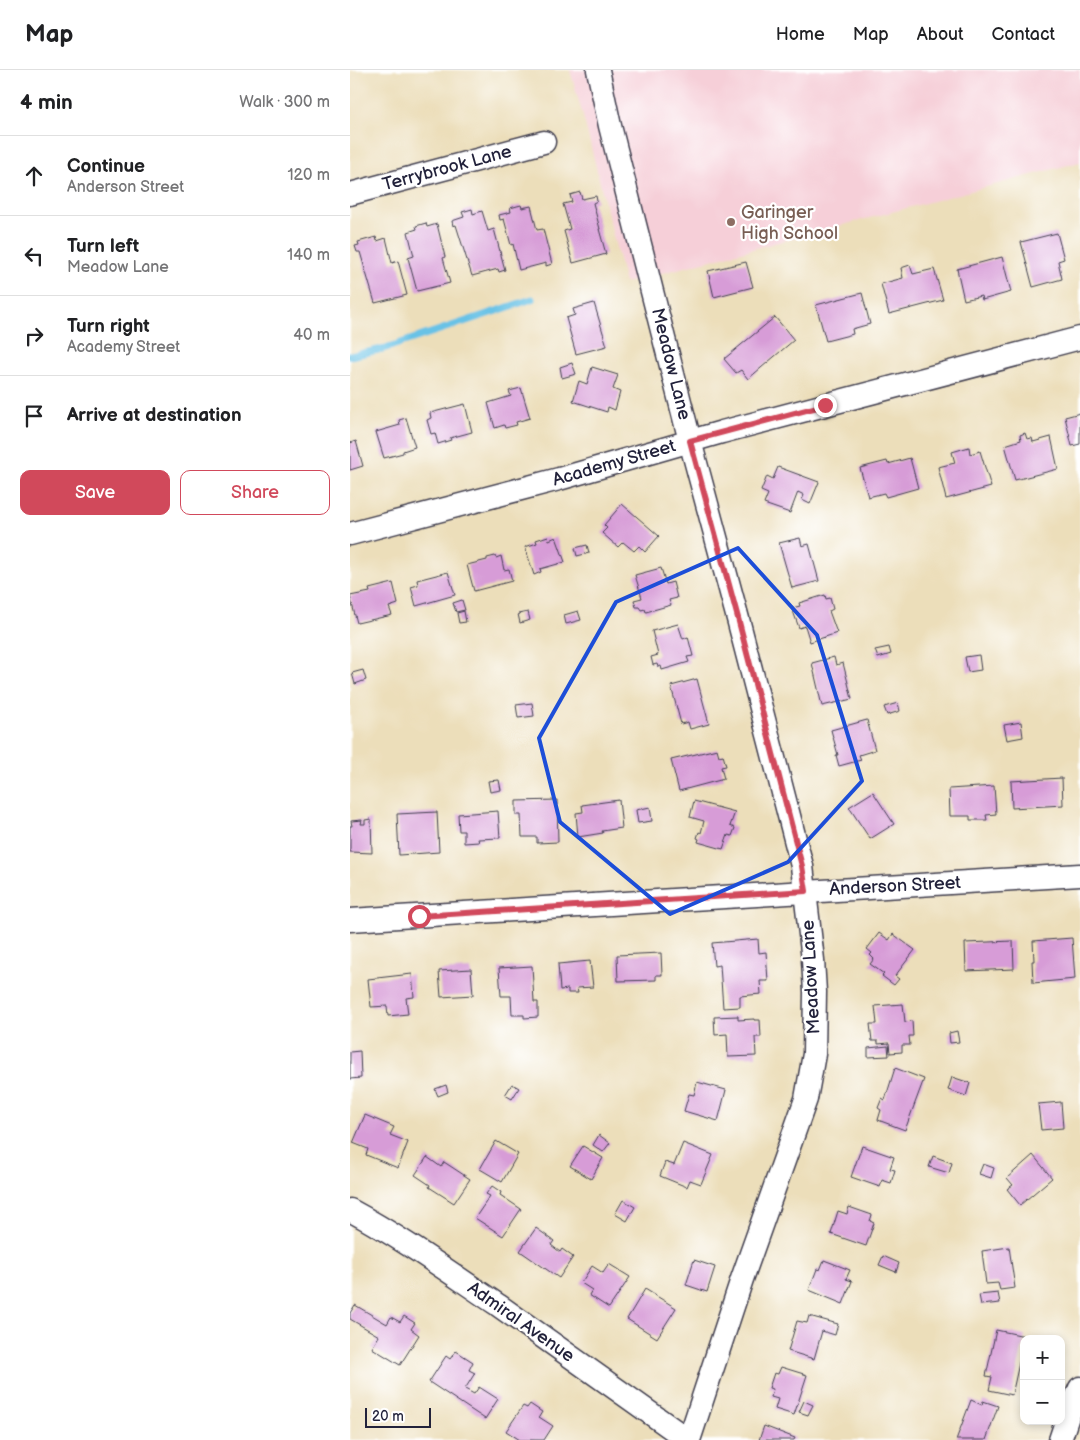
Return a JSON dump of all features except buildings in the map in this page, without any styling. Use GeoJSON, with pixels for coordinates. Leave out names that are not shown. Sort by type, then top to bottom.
{"type":"FeatureCollection","features":[{"type":"Feature","properties":{"kind":"street","name":"Meadow Lane"},"geometry":{"type":"LineString","coordinates":[[598,70],[612,136],[690,441],[802,866],[813,960],[815,992],[814,1054],[806,1099],[796,1132],[742,1279],[688,1440]]}},
{"type":"Feature","properties":{"kind":"street","name":"Terrybrook Lane"},"geometry":{"type":"LineString","coordinates":[[350,194],[544,142]]}},
{"type":"Feature","properties":{"kind":"street","name":"Academy Street"},"geometry":{"type":"LineString","coordinates":[[350,534],[558,479],[690,441],[1080,338]]}},
{"type":"Feature","properties":{"kind":"street","name":"Anderson Street"},"geometry":{"type":"LineString","coordinates":[[350,920],[1080,875]]}},
{"type":"Feature","properties":{"kind":"street","name":"Admiral Avenue"},"geometry":{"type":"LineString","coordinates":[[350,1210],[424,1254],[688,1440]]}},
{"type":"Feature","properties":{"kind":"street"},"geometry":{"type":"LineString","coordinates":[[1060,1440],[1080,1388]]}},
{"type":"Feature","properties":{"kind":"highlighted area"},"geometry":{"type":"Polygon","coordinates":[[[738,548],[817,635],[862,781],[788,862],[670,914],[560,822],[539,738],[616,602],[738,548]]]}},
{"type":"Feature","properties":{"kind":"shaded area","name":"Garinger High School"},"geometry":{"type":"Polygon","coordinates":[[[570,70],[1080,70],[1080,162],[625,283],[570,70]]]}},
{"type":"Feature","properties":{"kind":"waterway"},"geometry":{"type":"LineString","coordinates":[[350,356],[383,349],[532,299]]}},
{"type":"Feature","properties":{"kind":"place","name":"Garinger High School"},"geometry":{"type":"Point","coordinates":[731,222]}},
{"type":"Feature","properties":{"kind":"route"},"geometry":{"type":"LineString","coordinates":[[419,916],[806,891],[802,866],[690,441],[825,405]]}}]}
